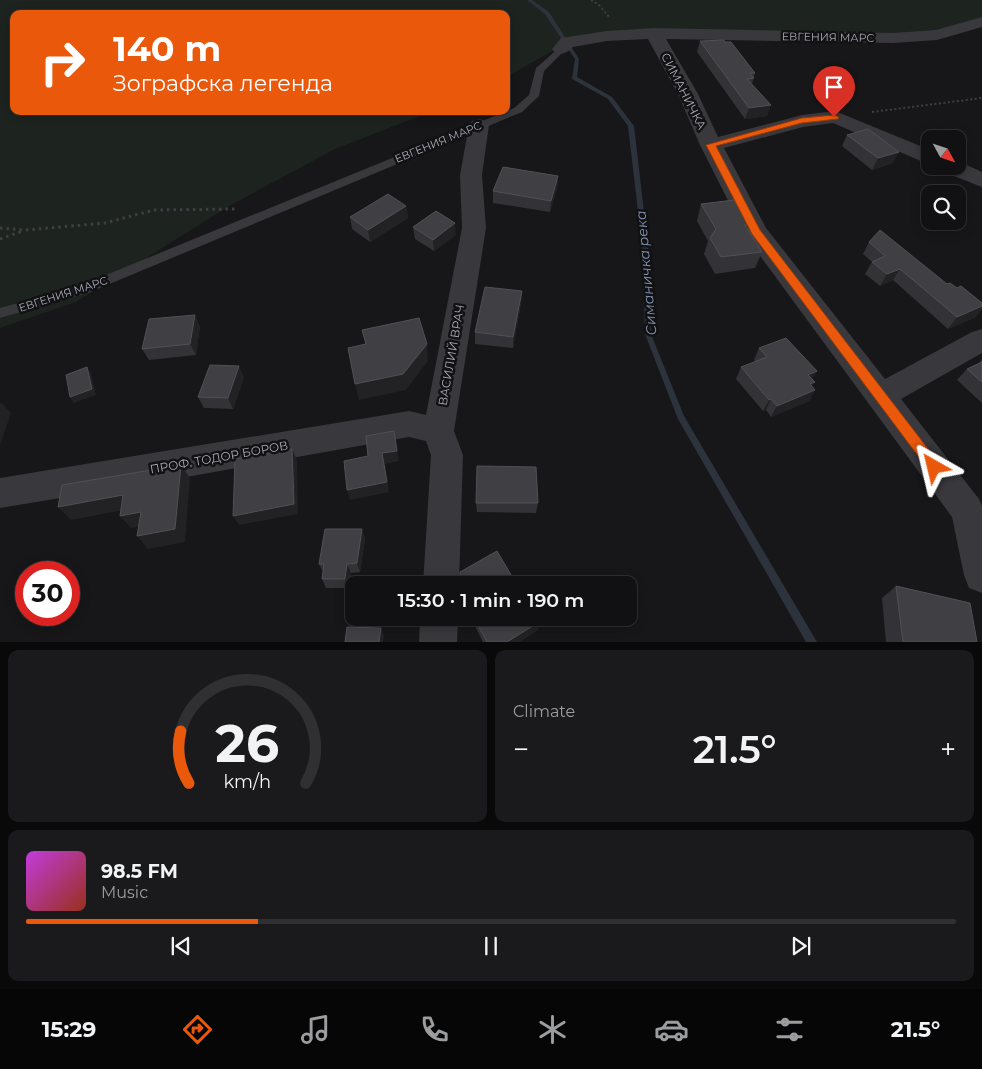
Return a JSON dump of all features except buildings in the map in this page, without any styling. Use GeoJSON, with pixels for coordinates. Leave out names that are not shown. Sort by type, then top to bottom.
{"type":"FeatureCollection","features":[{"type":"Feature","properties":{"kind":"street","name":"ЕВГЕНИЯ МАРС"},"geometry":{"type":"LineString","coordinates":[[564,46],[624,35],[654,33],[893,38],[937,35],[982,22]]}},
{"type":"Feature","properties":{"kind":"street","name":"СИМАНИЧКА"},"geometry":{"type":"LineString","coordinates":[[654,33],[688,94],[711,145],[756,232],[967,510],[982,575]]}},
{"type":"Feature","properties":{"kind":"street"},"geometry":{"type":"LineString","coordinates":[[711,145],[802,121],[834,117],[921,154]]}},
{"type":"Feature","properties":{"kind":"street","name":"ВАСИЛИЙ ВРАЧ"},"geometry":{"type":"LineString","coordinates":[[438,431],[474,228],[471,175],[479,125]]}},
{"type":"Feature","properties":{"kind":"street"},"geometry":{"type":"LineString","coordinates":[[966,173],[982,180]]}},
{"type":"Feature","properties":{"kind":"street"},"geometry":{"type":"LineString","coordinates":[[880,396],[982,340]]}},
{"type":"Feature","properties":{"kind":"street","name":"ПРОФ. ТОДОР БОРОВ"},"geometry":{"type":"LineString","coordinates":[[0,493],[152,469],[409,424],[438,431]]}},
{"type":"Feature","properties":{"kind":"street"},"geometry":{"type":"LineString","coordinates":[[438,431],[447,455],[441,576]]}},
{"type":"Feature","properties":{"kind":"street"},"geometry":{"type":"LineString","coordinates":[[438,642],[439,626]]}},
{"type":"Feature","properties":{"kind":"lane","name":"ЕВГЕНИЯ МАРС"},"geometry":{"type":"LineString","coordinates":[[510,113],[518,110],[534,96],[538,70],[564,46]]}},
{"type":"Feature","properties":{"kind":"lane","name":"ЕВГЕНИЯ МАРС"},"geometry":{"type":"LineString","coordinates":[[0,313],[83,290],[505,115]]}},
{"type":"Feature","properties":{"kind":"path"},"geometry":{"type":"LineString","coordinates":[[591,0],[599,5],[624,35]]}},
{"type":"Feature","properties":{"kind":"path"},"geometry":{"type":"LineString","coordinates":[[834,117],[982,98]]}},
{"type":"Feature","properties":{"kind":"path"},"geometry":{"type":"LineString","coordinates":[[0,228],[26,230],[105,223],[154,210],[240,209]]}},
{"type":"Feature","properties":{"kind":"path"},"geometry":{"type":"LineString","coordinates":[[0,239],[26,230]]}},
{"type":"Feature","properties":{"kind":"shaded area"},"geometry":{"type":"Polygon","coordinates":[[[0,0],[982,0],[982,22],[937,35],[654,33],[567,43],[510,75],[510,10],[10,10],[10,115],[423,115],[335,149],[231,205],[76,302],[0,328],[0,0]]]}},
{"type":"Feature","properties":{"kind":"waterway","name":"Симаничка река"},"geometry":{"type":"LineString","coordinates":[[529,0],[547,13],[577,59],[574,78],[610,98],[631,126],[645,246],[648,334],[681,417],[812,642]]}},
{"type":"Feature","properties":{"kind":"route"},"geometry":{"type":"LineString","coordinates":[[834,117],[802,121],[711,145],[756,232],[934,467]]}}]}
